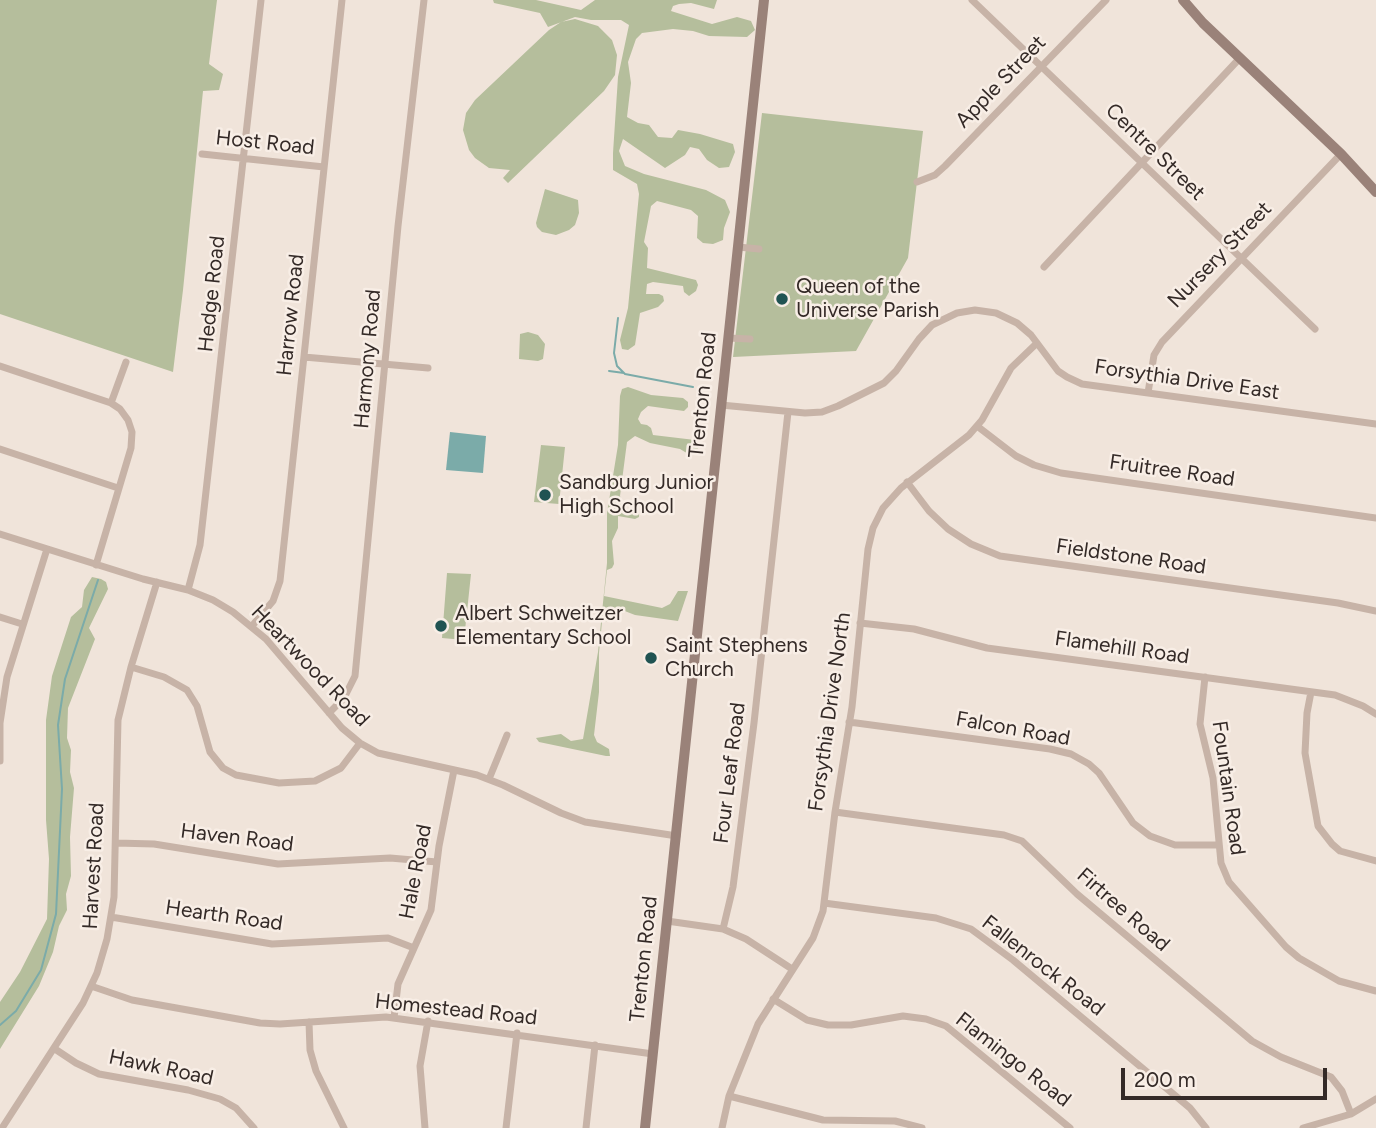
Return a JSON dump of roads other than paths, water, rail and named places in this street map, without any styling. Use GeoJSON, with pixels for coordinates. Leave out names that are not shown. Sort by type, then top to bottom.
{"type":"FeatureCollection","features":[{"type":"Feature","properties":{"kind":"main road","name":"Trenton Road"},"geometry":{"type":"LineString","coordinates":[[645,1128],[764,0]]}},
{"type":"Feature","properties":{"kind":"main road"},"geometry":{"type":"LineString","coordinates":[[1183,0],[1203,23],[1341,154],[1376,192]]}},
{"type":"Feature","properties":{"kind":"street","name":"Hedge Road"},"geometry":{"type":"LineString","coordinates":[[188,590],[200,545],[261,0]]}},
{"type":"Feature","properties":{"kind":"street","name":"Harrow Road"},"geometry":{"type":"LineString","coordinates":[[252,626],[273,601],[280,581],[342,0]]}},
{"type":"Feature","properties":{"kind":"street","name":"Harmony Road"},"geometry":{"type":"LineString","coordinates":[[329,713],[344,698],[355,676],[398,226],[424,0]]}},
{"type":"Feature","properties":{"kind":"street","name":"Centre Street"},"geometry":{"type":"LineString","coordinates":[[972,0],[1315,329]]}},
{"type":"Feature","properties":{"kind":"street","name":"Apple Street"},"geometry":{"type":"LineString","coordinates":[[917,182],[934,175],[945,166],[1106,0]]}},
{"type":"Feature","properties":{"kind":"street"},"geometry":{"type":"LineString","coordinates":[[1044,267],[1140,162],[1240,59]]}},
{"type":"Feature","properties":{"kind":"street","name":"Host Road"},"geometry":{"type":"LineString","coordinates":[[202,154],[324,167]]}},
{"type":"Feature","properties":{"kind":"street","name":"Nursery Street"},"geometry":{"type":"LineString","coordinates":[[1148,393],[1156,349],[1341,154]]}},
{"type":"Feature","properties":{"kind":"street"},"geometry":{"type":"LineString","coordinates":[[738,247],[759,249]]}},
{"type":"Feature","properties":{"kind":"street","name":"Forsythia Drive East"},"geometry":{"type":"LineString","coordinates":[[722,405],[788,412],[822,412],[872,390],[896,371],[932,325],[957,313],[975,310],[996,313],[1017,323],[1037,343],[1058,371],[1073,380],[1376,424]]}},
{"type":"Feature","properties":{"kind":"street"},"geometry":{"type":"LineString","coordinates":[[729,338],[750,339]]}},
{"type":"Feature","properties":{"kind":"street","name":"Forsythia Drive North"},"geometry":{"type":"LineString","coordinates":[[722,1128],[729,1096],[758,1024],[813,938],[824,903],[849,722],[867,550],[873,528],[890,498],[977,426],[1011,368],[1037,343]]}},
{"type":"Feature","properties":{"kind":"street"},"geometry":{"type":"LineString","coordinates":[[304,357],[428,368]]}},
{"type":"Feature","properties":{"kind":"street"},"geometry":{"type":"LineString","coordinates":[[111,403],[125,362]]}},
{"type":"Feature","properties":{"kind":"street"},"geometry":{"type":"LineString","coordinates":[[0,366],[111,403],[124,413],[132,432],[131,448],[96,565]]}},
{"type":"Feature","properties":{"kind":"street","name":"Four Leaf Road"},"geometry":{"type":"LineString","coordinates":[[723,929],[733,887],[754,723],[788,412]]}},
{"type":"Feature","properties":{"kind":"street","name":"Fruitree Road"},"geometry":{"type":"LineString","coordinates":[[977,426],[1016,456],[1053,471],[1376,518]]}},
{"type":"Feature","properties":{"kind":"street"},"geometry":{"type":"LineString","coordinates":[[0,449],[118,488]]}},
{"type":"Feature","properties":{"kind":"street","name":"Fieldstone Road"},"geometry":{"type":"LineString","coordinates":[[907,482],[929,511],[948,529],[971,544],[1000,556],[1338,603],[1376,611]]}},
{"type":"Feature","properties":{"kind":"street","name":"Heartwood Road"},"geometry":{"type":"LineString","coordinates":[[0,534],[214,600],[252,626],[277,651],[329,713],[360,743],[389,756],[489,779],[571,817],[677,836]]}},
{"type":"Feature","properties":{"kind":"street"},"geometry":{"type":"LineString","coordinates":[[0,761],[2,695],[47,549]]}},
{"type":"Feature","properties":{"kind":"street","name":"Harvest Road"},"geometry":{"type":"LineString","coordinates":[[2,1128],[73,1021],[92,986],[102,956],[111,917],[116,843],[117,725],[131,667],[158,582]]}},
{"type":"Feature","properties":{"kind":"street"},"geometry":{"type":"LineString","coordinates":[[0,617],[22,624]]}},
{"type":"Feature","properties":{"kind":"street","name":"Flamehill Road"},"geometry":{"type":"LineString","coordinates":[[860,623],[914,629],[987,648],[1311,692],[1348,699],[1376,714]]}},
{"type":"Feature","properties":{"kind":"street"},"geometry":{"type":"LineString","coordinates":[[131,667],[164,677],[187,690],[197,706],[210,752],[223,768],[236,775],[279,783],[315,782],[341,768],[360,743]]}},
{"type":"Feature","properties":{"kind":"street","name":"Fountain Road"},"geometry":{"type":"LineString","coordinates":[[1205,677],[1200,724],[1213,778],[1218,845],[1224,872],[1236,893],[1286,947],[1321,972],[1352,986],[1376,991]]}},
{"type":"Feature","properties":{"kind":"street"},"geometry":{"type":"LineString","coordinates":[[1311,692],[1305,753],[1318,825],[1340,851],[1376,861]]}},
{"type":"Feature","properties":{"kind":"street","name":"Falcon Road"},"geometry":{"type":"LineString","coordinates":[[849,722],[1072,754],[1099,773],[1133,822],[1150,836],[1175,845],[1218,845]]}},
{"type":"Feature","properties":{"kind":"street"},"geometry":{"type":"LineString","coordinates":[[489,779],[507,735]]}},
{"type":"Feature","properties":{"kind":"street","name":"Hale Road"},"geometry":{"type":"LineString","coordinates":[[394,1018],[398,984],[431,910],[454,770]]}},
{"type":"Feature","properties":{"kind":"street","name":"Firtree Road"},"geometry":{"type":"LineString","coordinates":[[835,812],[1004,835],[1022,841],[1077,894],[1252,1041],[1281,1057],[1331,1077],[1342,1091],[1351,1114]]}},
{"type":"Feature","properties":{"kind":"street","name":"Haven Road"},"geometry":{"type":"LineString","coordinates":[[116,843],[155,844],[278,864],[390,858],[437,862]]}},
{"type":"Feature","properties":{"kind":"street","name":"Fallenrock Road"},"geometry":{"type":"LineString","coordinates":[[824,903],[936,918],[971,929],[1013,960],[1190,1108],[1206,1128]]}},
{"type":"Feature","properties":{"kind":"street","name":"Hearth Road"},"geometry":{"type":"LineString","coordinates":[[111,917],[272,944],[388,938],[414,948]]}},
{"type":"Feature","properties":{"kind":"street"},"geometry":{"type":"LineString","coordinates":[[667,921],[723,929],[746,939],[792,969]]}},
{"type":"Feature","properties":{"kind":"street","name":"Homestead Road"},"geometry":{"type":"LineString","coordinates":[[92,986],[132,1000],[260,1023],[394,1018],[653,1054]]}},
{"type":"Feature","properties":{"kind":"street","name":"Flamingo Road"},"geometry":{"type":"LineString","coordinates":[[773,999],[807,1020],[828,1025],[850,1025],[903,1016],[926,1019],[946,1026],[1070,1128]]}},
{"type":"Feature","properties":{"kind":"street"},"geometry":{"type":"LineString","coordinates":[[425,1128],[420,1066],[428,1021]]}},
{"type":"Feature","properties":{"kind":"street"},"geometry":{"type":"LineString","coordinates":[[309,1022],[310,1050],[316,1071],[344,1128]]}},
{"type":"Feature","properties":{"kind":"street"},"geometry":{"type":"LineString","coordinates":[[506,1128],[517,1033]]}},
{"type":"Feature","properties":{"kind":"street"},"geometry":{"type":"LineString","coordinates":[[586,1128],[595,1045]]}},
{"type":"Feature","properties":{"kind":"street","name":"Hawk Road"},"geometry":{"type":"LineString","coordinates":[[55,1049],[76,1063],[99,1073],[188,1090],[219,1099],[236,1108],[254,1128]]}},
{"type":"Feature","properties":{"kind":"street"},"geometry":{"type":"LineString","coordinates":[[729,1096],[823,1120],[895,1121],[922,1128]]}},
{"type":"Feature","properties":{"kind":"street"},"geometry":{"type":"LineString","coordinates":[[1303,1128],[1351,1114],[1376,1099]]}},
{"type":"Feature","properties":{"kind":"water"},"geometry":{"type":"Polygon","coordinates":[[[450,432],[486,436],[483,473],[446,470],[450,432]]]}},
{"type":"Feature","properties":{"kind":"waterway"},"geometry":{"type":"LineString","coordinates":[[618,318],[614,353],[617,366],[625,374],[693,387]]}},
{"type":"Feature","properties":{"kind":"waterway"},"geometry":{"type":"LineString","coordinates":[[609,371],[624,373]]}},
{"type":"Feature","properties":{"kind":"waterway"},"geometry":{"type":"LineString","coordinates":[[0,1025],[16,1011],[41,970],[56,914],[62,789],[58,725],[65,679],[98,580]]}},
{"type":"Feature","properties":{"kind":"place","name":"Queen of the Universe Parish"},"geometry":{"type":"Point","coordinates":[782,299]}},
{"type":"Feature","properties":{"kind":"place","name":"Sandburg Junior High School"},"geometry":{"type":"Point","coordinates":[545,495]}},
{"type":"Feature","properties":{"kind":"place","name":"Albert Schweitzer Elementary School"},"geometry":{"type":"Point","coordinates":[441,626]}},
{"type":"Feature","properties":{"kind":"place","name":"Saint Stephens Church"},"geometry":{"type":"Point","coordinates":[651,658]}}]}
